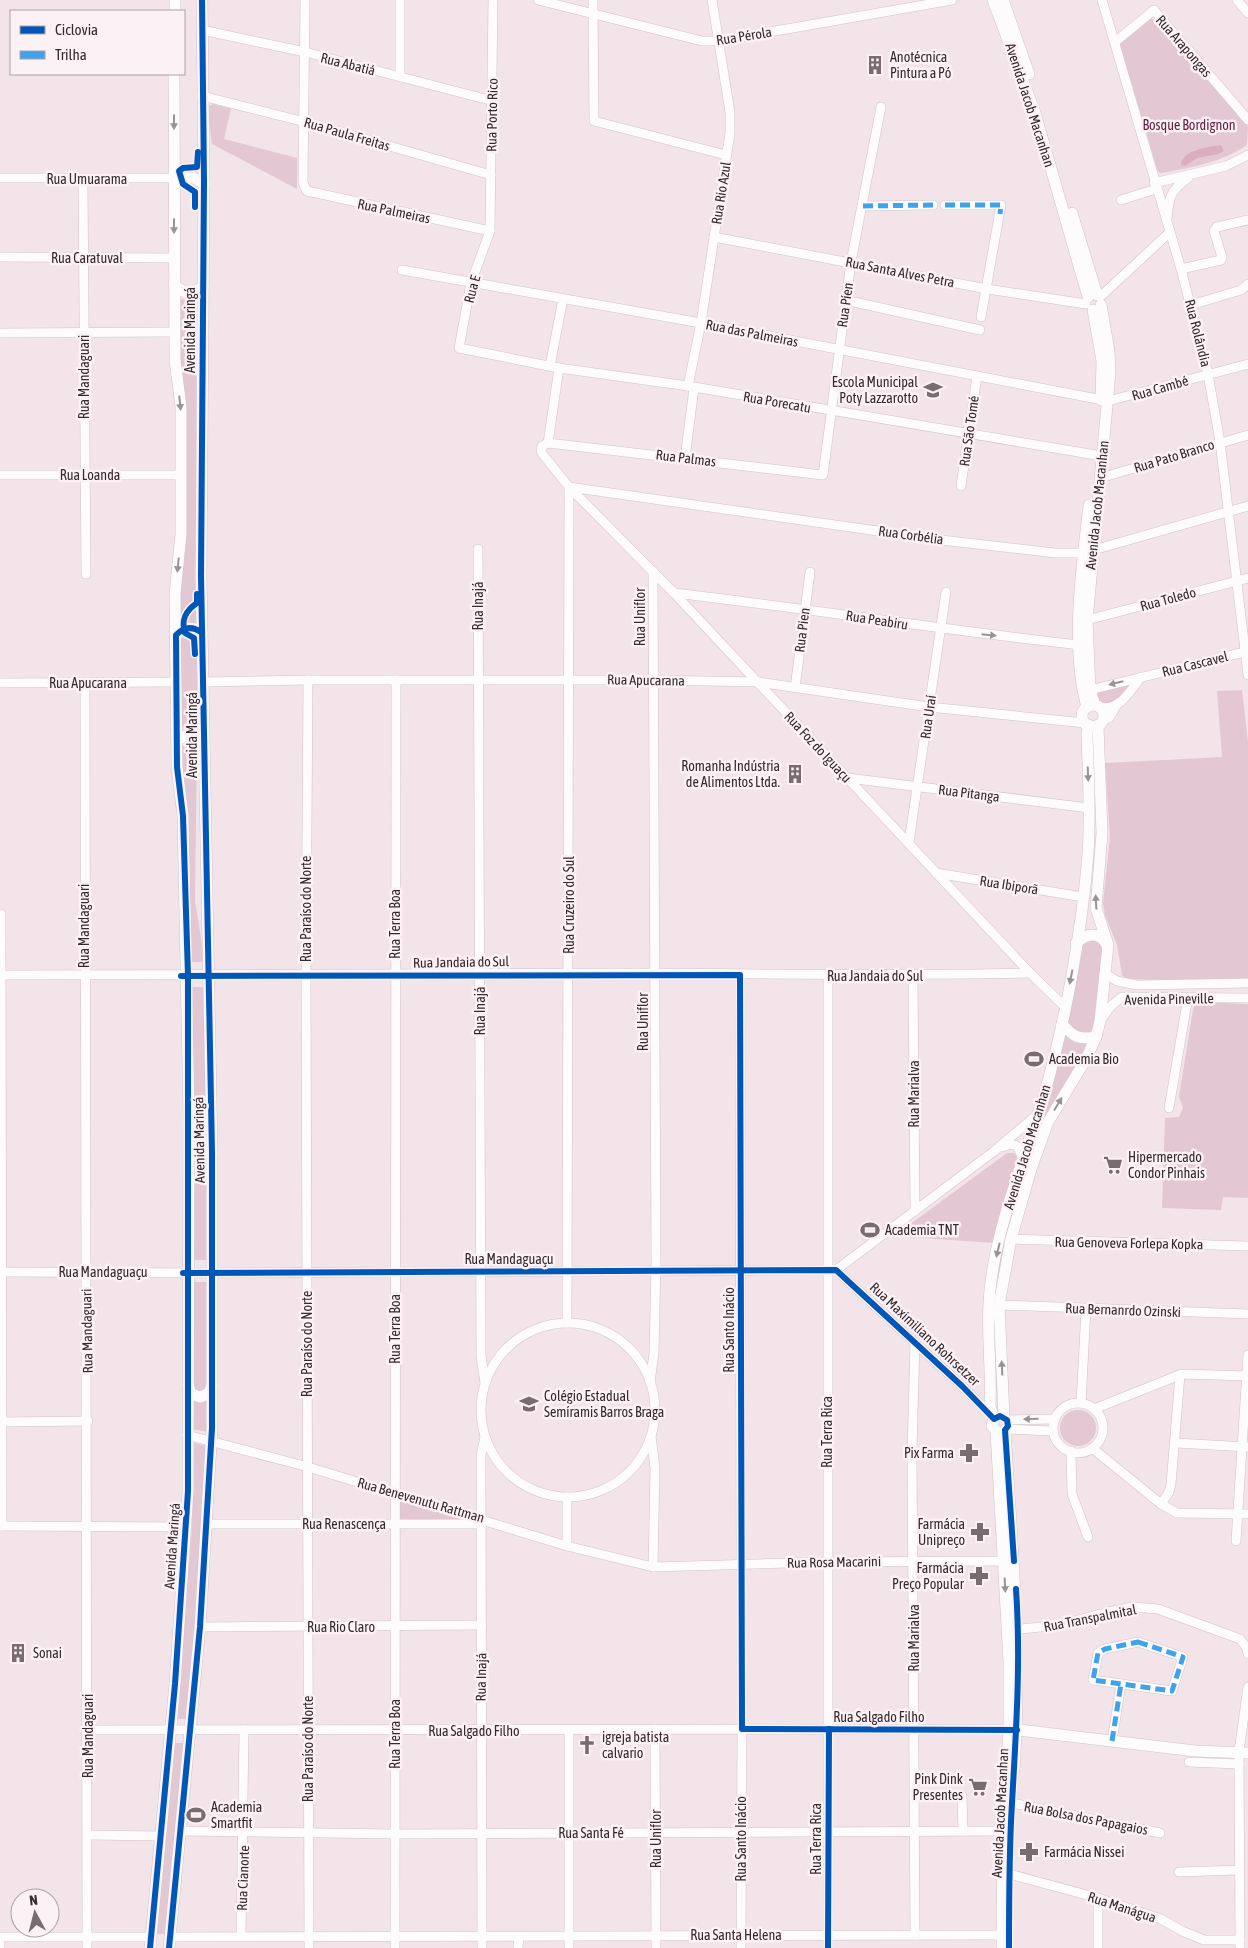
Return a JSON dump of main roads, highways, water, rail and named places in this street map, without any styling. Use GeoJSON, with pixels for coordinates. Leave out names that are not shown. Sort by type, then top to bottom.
{"type":"FeatureCollection","features":[{"type":"Feature","properties":{"kind":"main road","name":"Avenida Maringá"},"geometry":{"type":"LineString","coordinates":[[170,1941],[200,1626],[212,1440],[212,1153],[202,633],[204,184],[202,0]]}},
{"type":"Feature","properties":{"kind":"main road","name":"Avenida Jacob Macanhan"},"geometry":{"type":"LineString","coordinates":[[992,0],[1035,114],[1094,301]]}},
{"type":"Feature","properties":{"kind":"main road","name":"Avenida Jacob Macanhan"},"geometry":{"type":"LineString","coordinates":[[1003,0],[1047,127],[1094,301],[1102,360],[1104,400],[1100,478],[1088,551],[1087,620],[1090,690],[1094,706]]}},
{"type":"Feature","properties":{"kind":"main road","name":"Avenida Maringá"},"geometry":{"type":"LineString","coordinates":[[151,1942],[171,1730],[187,1527],[188,976],[183,816],[177,767],[176,732],[175,594],[181,534],[181,407],[175,360],[174,332],[174,75]]}},
{"type":"Feature","properties":{"kind":"main road"},"geometry":{"type":"LineString","coordinates":[[174,178],[194,178],[204,184]]}},
{"type":"Feature","properties":{"kind":"main road"},"geometry":{"type":"LineString","coordinates":[[174,284],[182,291],[188,292],[195,291],[203,286]]}},
{"type":"Feature","properties":{"kind":"main road","name":"Avenida Jacob Macanhan"},"geometry":{"type":"LineString","coordinates":[[1094,706],[1083,689],[1080,645],[1096,455],[1104,400]]}},
{"type":"Feature","properties":{"kind":"main road"},"geometry":{"type":"LineString","coordinates":[[176,635],[186,628],[196,629],[202,633]]}},
{"type":"Feature","properties":{"kind":"main road"},"geometry":{"type":"LineString","coordinates":[[1094,706],[1104,714],[1094,723],[1082,716],[1094,706]]}},
{"type":"Feature","properties":{"kind":"main road","name":"Avenida Jacob Macanhan"},"geometry":{"type":"LineString","coordinates":[[1002,1424],[991,1396],[988,1311],[991,1279],[1010,1203],[1038,1114],[1062,1024],[1076,943],[1088,854],[1087,733],[1094,723]]}},
{"type":"Feature","properties":{"kind":"main road","name":"Avenida Jacob Macanhan"},"geometry":{"type":"LineString","coordinates":[[1002,1948],[1012,1804],[1013,1630],[1002,1424],[1004,1396],[999,1305],[1010,1240],[1031,1169],[1048,1122],[1096,1037],[1100,1021],[1108,947],[1096,908],[1102,833],[1094,723]]}},
{"type":"Feature","properties":{"kind":"main road"},"geometry":{"type":"LineString","coordinates":[[176,732],[180,736],[190,739],[203,732]]}},
{"type":"Feature","properties":{"kind":"main road"},"geometry":{"type":"LineString","coordinates":[[1076,943],[1088,935],[1094,934],[1100,937],[1108,947]]}},
{"type":"Feature","properties":{"kind":"main road"},"geometry":{"type":"LineString","coordinates":[[1062,1024],[1069,1032],[1081,1039],[1096,1037]]}},
{"type":"Feature","properties":{"kind":"main road"},"geometry":{"type":"LineString","coordinates":[[189,1153],[202,1148],[212,1153]]}},
{"type":"Feature","properties":{"kind":"main road"},"geometry":{"type":"LineString","coordinates":[[188,1385],[191,1394],[200,1397],[208,1394],[212,1386]]}},
{"type":"Feature","properties":{"kind":"main road"},"geometry":{"type":"LineString","coordinates":[[991,1396],[1004,1396]]}},
{"type":"Feature","properties":{"kind":"main road","name":"Avenida Jacob Macanhan"},"geometry":{"type":"LineString","coordinates":[[1009,1948],[1003,1831],[1013,1729]]}},
{"type":"Feature","properties":{"kind":"main road","name":"Rua Salgado Filho"},"geometry":{"type":"LineString","coordinates":[[1013,1729],[1196,1752],[1244,1752]]}},
{"type":"Feature","properties":{"kind":"main road"},"geometry":{"type":"LineString","coordinates":[[151,1942],[170,1941]]}},
{"type":"Feature","properties":{"kind":"place","name":"Anotécnica Pintura a Pó"},"geometry":{"type":"Point","coordinates":[875,65]}},
{"type":"Feature","properties":{"kind":"place","name":"Escola Municipal Poty Lazzarotto"},"geometry":{"type":"Point","coordinates":[933,390]}},
{"type":"Feature","properties":{"kind":"place","name":"Romanha Indústria de Alimentos Ltda."},"geometry":{"type":"Point","coordinates":[795,774]}},
{"type":"Feature","properties":{"kind":"place","name":"Academia Bio"},"geometry":{"type":"Point","coordinates":[1034,1059]}},
{"type":"Feature","properties":{"kind":"place","name":"Hipermercado Condor Pinhais"},"geometry":{"type":"Point","coordinates":[1113,1165]}},
{"type":"Feature","properties":{"kind":"place","name":"Academia TNT"},"geometry":{"type":"Point","coordinates":[870,1230]}},
{"type":"Feature","properties":{"kind":"place","name":"Colégio Estadual Semíramis Barros Braga"},"geometry":{"type":"Point","coordinates":[529,1404]}},
{"type":"Feature","properties":{"kind":"place","name":"Pix Farma"},"geometry":{"type":"Point","coordinates":[969,1453]}},
{"type":"Feature","properties":{"kind":"place","name":"Farmácia Unipreço"},"geometry":{"type":"Point","coordinates":[980,1532]}},
{"type":"Feature","properties":{"kind":"place","name":"Farmácia Preço Popular"},"geometry":{"type":"Point","coordinates":[979,1576]}},
{"type":"Feature","properties":{"kind":"place","name":"Sonai"},"geometry":{"type":"Point","coordinates":[18,1653]}},
{"type":"Feature","properties":{"kind":"place","name":"igreja batista calvario"},"geometry":{"type":"Point","coordinates":[587,1745]}},
{"type":"Feature","properties":{"kind":"place","name":"Pink Dink Presentes"},"geometry":{"type":"Point","coordinates":[978,1787]}},
{"type":"Feature","properties":{"kind":"place","name":"Academia Smartfit"},"geometry":{"type":"Point","coordinates":[196,1815]}},
{"type":"Feature","properties":{"kind":"place","name":"Farmácia Nissei"},"geometry":{"type":"Point","coordinates":[1029,1852]}},
{"type":"Feature","properties":{"kind":"park label","name":"Bosque Bordignon"},"geometry":{"type":"Point","coordinates":[1189,125]}}]}
